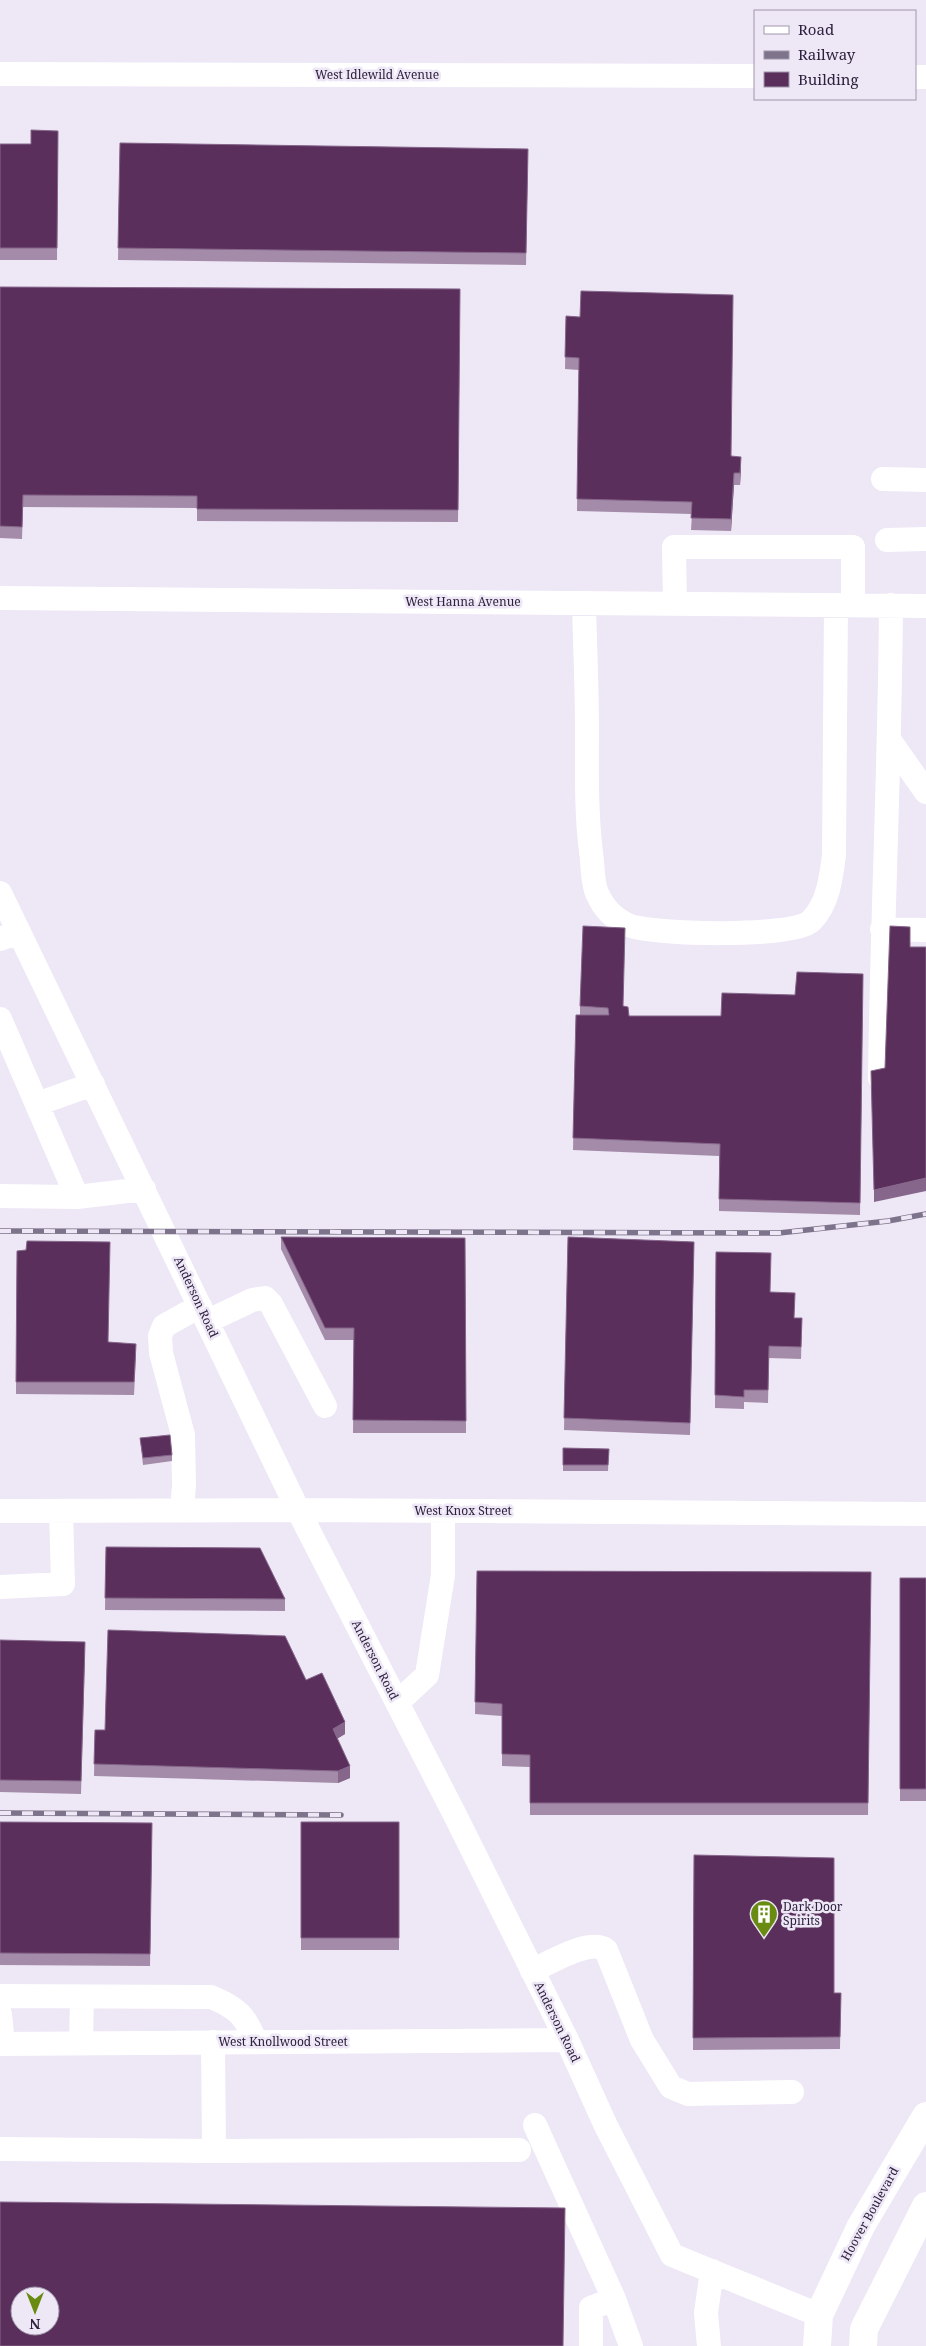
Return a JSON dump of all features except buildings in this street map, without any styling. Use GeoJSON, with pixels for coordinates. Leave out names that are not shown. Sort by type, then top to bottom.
{"type":"FeatureCollection","features":[{"type":"Feature","properties":{"kind":"main road","name":"Hoover Boulevard"},"geometry":{"type":"LineString","coordinates":[[819,2315],[861,2226],[926,2116]]}},
{"type":"Feature","properties":{"kind":"main road"},"geometry":{"type":"LineString","coordinates":[[864,2338],[926,2206]]}},
{"type":"Feature","properties":{"kind":"main road"},"geometry":{"type":"LineString","coordinates":[[817,2346],[819,2315]]}},
{"type":"Feature","properties":{"kind":"street","name":"West Idlewild Avenue"},"geometry":{"type":"LineString","coordinates":[[0,74],[754,76]]}},
{"type":"Feature","properties":{"kind":"street"},"geometry":{"type":"LineString","coordinates":[[883,479],[926,480]]}},
{"type":"Feature","properties":{"kind":"street"},"geometry":{"type":"LineString","coordinates":[[887,540],[926,539]]}},
{"type":"Feature","properties":{"kind":"street"},"geometry":{"type":"LineString","coordinates":[[584,603],[588,797],[596,892],[608,911],[628,925],[650,930],[695,933],[788,930],[810,923],[823,906],[830,885],[834,855],[844,605],[852,547],[674,547],[675,604]]}},
{"type":"Feature","properties":{"kind":"street","name":"West Hanna Avenue"},"geometry":{"type":"LineString","coordinates":[[0,598],[926,606]]}},
{"type":"Feature","properties":{"kind":"street"},"geometry":{"type":"LineString","coordinates":[[880,1078],[882,929],[890,741],[891,606]]}},
{"type":"Feature","properties":{"kind":"street"},"geometry":{"type":"LineString","coordinates":[[890,741],[926,792]]}},
{"type":"Feature","properties":{"kind":"street","name":"Anderson Road"},"geometry":{"type":"LineString","coordinates":[[0,892],[10,936],[93,1084],[298,1510],[567,2040],[606,2126],[672,2255],[819,2315]]}},
{"type":"Feature","properties":{"kind":"street"},"geometry":{"type":"LineString","coordinates":[[882,929],[926,930]]}},
{"type":"Feature","properties":{"kind":"street"},"geometry":{"type":"LineString","coordinates":[[0,1019],[77,1197]]}},
{"type":"Feature","properties":{"kind":"street"},"geometry":{"type":"LineString","coordinates":[[37,1104],[93,1084]]}},
{"type":"Feature","properties":{"kind":"street"},"geometry":{"type":"LineString","coordinates":[[0,1196],[77,1197],[144,1189]]}},
{"type":"Feature","properties":{"kind":"street"},"geometry":{"type":"LineString","coordinates":[[182,1510],[184,1485],[183,1435],[161,1353],[160,1336],[164,1326],[204,1313],[265,1298],[271,1304],[325,1406]]}},
{"type":"Feature","properties":{"kind":"street","name":"West Knox Street"},"geometry":{"type":"LineString","coordinates":[[0,1511],[298,1510],[926,1514]]}},
{"type":"Feature","properties":{"kind":"street"},"geometry":{"type":"LineString","coordinates":[[0,1587],[63,1584],[61,1511]]}},
{"type":"Feature","properties":{"kind":"street"},"geometry":{"type":"LineString","coordinates":[[397,1703],[427,1675],[443,1575],[443,1511]]}},
{"type":"Feature","properties":{"kind":"street"},"geometry":{"type":"LineString","coordinates":[[532,1971],[574,1951],[597,1945],[602,1947],[606,1950],[642,2040],[671,2087],[688,2094],[792,2092]]}},
{"type":"Feature","properties":{"kind":"street"},"geometry":{"type":"LineString","coordinates":[[0,1996],[211,1997],[238,2011],[247,2021],[256,2042]]}},
{"type":"Feature","properties":{"kind":"street"},"geometry":{"type":"LineString","coordinates":[[80,2044],[82,1997]]}},
{"type":"Feature","properties":{"kind":"street"},"geometry":{"type":"LineString","coordinates":[[0,2014],[2,2044]]}},
{"type":"Feature","properties":{"kind":"street","name":"West Knollwood Street"},"geometry":{"type":"LineString","coordinates":[[2,2044],[567,2040]]}},
{"type":"Feature","properties":{"kind":"street"},"geometry":{"type":"LineString","coordinates":[[213,2042],[214,2151]]}},
{"type":"Feature","properties":{"kind":"street"},"geometry":{"type":"LineString","coordinates":[[535,2124],[614,2299],[630,2346]]}},
{"type":"Feature","properties":{"kind":"street"},"geometry":{"type":"LineString","coordinates":[[0,2149],[214,2151],[519,2150]]}},
{"type":"Feature","properties":{"kind":"street"},"geometry":{"type":"LineString","coordinates":[[709,2346],[706,2313],[712,2271]]}},
{"type":"Feature","properties":{"kind":"street"},"geometry":{"type":"LineString","coordinates":[[591,2346],[591,2308],[614,2299]]}},
{"type":"Feature","properties":{"kind":"railway"},"geometry":{"type":"LineString","coordinates":[[0,1231],[779,1233],[888,1221],[926,1214]]}},
{"type":"Feature","properties":{"kind":"railway"},"geometry":{"type":"LineString","coordinates":[[0,1813],[341,1815]]}},
{"type":"Feature","properties":{"kind":"place","name":"Dark Door Spirits"},"geometry":{"type":"Point","coordinates":[764,1938]}}]}
